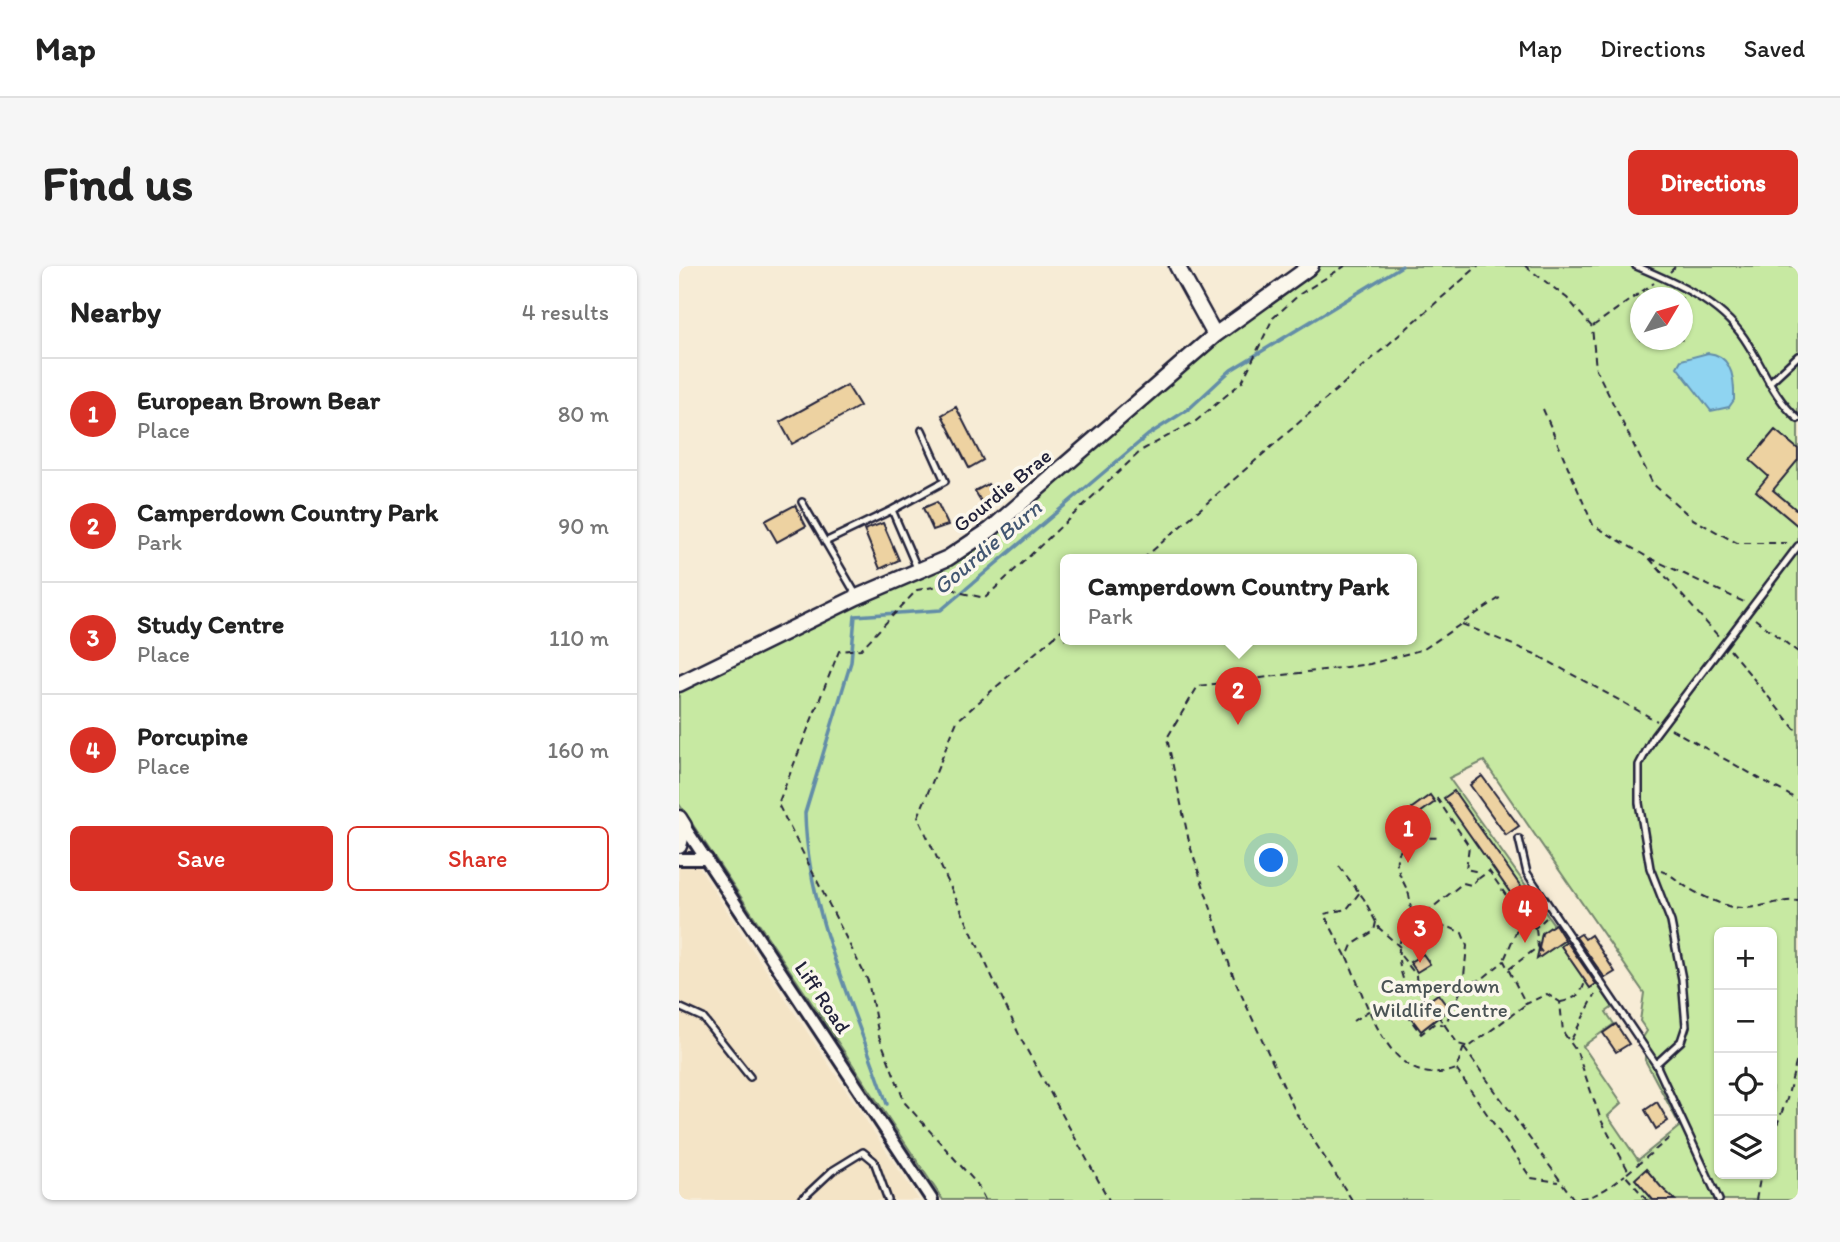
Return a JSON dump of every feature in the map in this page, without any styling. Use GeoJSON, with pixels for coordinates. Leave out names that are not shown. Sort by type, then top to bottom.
{"type":"FeatureCollection","features":[{"type":"Feature","properties":{"kind":"street"},"geometry":{"type":"LineString","coordinates":[[1177,266],[1215,335]]}},
{"type":"Feature","properties":{"kind":"street","name":"Gourdie Brae"},"geometry":{"type":"LineString","coordinates":[[679,684],[857,597],[948,558],[990,530],[1215,335],[1311,266]]}},
{"type":"Feature","properties":{"kind":"street"},"geometry":{"type":"LineString","coordinates":[[679,846],[682,822]]}},
{"type":"Feature","properties":{"kind":"street","name":"Liff Road"},"geometry":{"type":"LineString","coordinates":[[682,822],[932,1200]]}},
{"type":"Feature","properties":{"kind":"street"},"geometry":{"type":"LineString","coordinates":[[679,859],[707,859]]}},
{"type":"Feature","properties":{"kind":"lane"},"geometry":{"type":"LineString","coordinates":[[1636,266],[1698,297],[1735,326],[1783,405],[1798,419]]}},
{"type":"Feature","properties":{"kind":"lane"},"geometry":{"type":"LineString","coordinates":[[1769,383],[1798,356]]}},
{"type":"Feature","properties":{"kind":"lane"},"geometry":{"type":"LineString","coordinates":[[825,542],[945,481],[922,430]]}},
{"type":"Feature","properties":{"kind":"lane"},"geometry":{"type":"LineString","coordinates":[[802,502],[857,597]]}},
{"type":"Feature","properties":{"kind":"lane"},"geometry":{"type":"LineString","coordinates":[[892,510],[918,570]]}},
{"type":"Feature","properties":{"kind":"lane"},"geometry":{"type":"LineString","coordinates":[[1656,1064],[1681,1041],[1686,1026],[1682,979],[1671,922],[1650,868],[1639,803],[1639,765],[1654,736],[1798,545]]}},
{"type":"Feature","properties":{"kind":"lane"},"geometry":{"type":"LineString","coordinates":[[1519,839],[1527,873],[1656,1064],[1719,1200]]}},
{"type":"Feature","properties":{"kind":"lane"},"geometry":{"type":"LineString","coordinates":[[679,1007],[703,1018],[750,1077]]}},
{"type":"Feature","properties":{"kind":"lane"},"geometry":{"type":"LineString","coordinates":[[801,1200],[839,1165],[863,1152],[874,1161],[888,1200]]}},
{"type":"Feature","properties":{"kind":"path"},"geometry":{"type":"LineString","coordinates":[[985,1200],[977,1184],[905,1103],[879,1037],[868,981],[778,804],[839,651],[861,649],[918,590],[945,585],[962,593],[985,598],[1142,450],[1196,421],[1242,382],[1273,318],[1300,294],[1345,266]]}},
{"type":"Feature","properties":{"kind":"path"},"geometry":{"type":"LineString","coordinates":[[1149,554],[1478,266]]}},
{"type":"Feature","properties":{"kind":"path"},"geometry":{"type":"LineString","coordinates":[[1525,266],[1567,298],[1592,327],[1596,369],[1653,484],[1693,519],[1737,543],[1798,545]]}},
{"type":"Feature","properties":{"kind":"path"},"geometry":{"type":"LineString","coordinates":[[1675,269],[1678,266]]}},
{"type":"Feature","properties":{"kind":"path"},"geometry":{"type":"LineString","coordinates":[[1592,327],[1662,277]]}},
{"type":"Feature","properties":{"kind":"path"},"geometry":{"type":"LineString","coordinates":[[1543,409],[1593,525],[1649,558],[1746,601],[1748,613],[1798,652]]}},
{"type":"Feature","properties":{"kind":"path"},"geometry":{"type":"LineString","coordinates":[[1649,558],[1725,643],[1798,733]]}},
{"type":"Feature","properties":{"kind":"path"},"geometry":{"type":"LineString","coordinates":[[1352,1200],[1296,1112],[1235,981],[1190,846],[1167,738],[1198,686],[1370,664],[1424,649],[1501,597]]}},
{"type":"Feature","properties":{"kind":"path"},"geometry":{"type":"LineString","coordinates":[[1462,624],[1535,654]]}},
{"type":"Feature","properties":{"kind":"path"},"geometry":{"type":"LineString","coordinates":[[1060,631],[957,721],[918,817],[1022,1041],[1109,1200]]}},
{"type":"Feature","properties":{"kind":"path"},"geometry":{"type":"LineString","coordinates":[[1436,797],[1469,846],[1466,869],[1475,871],[1477,879]]}},
{"type":"Feature","properties":{"kind":"path"},"geometry":{"type":"LineString","coordinates":[[1411,925],[1409,898],[1397,868],[1397,856],[1403,848],[1419,839],[1438,838]]}},
{"type":"Feature","properties":{"kind":"path"},"geometry":{"type":"LineString","coordinates":[[1339,866],[1360,892],[1386,937],[1400,947]]}},
{"type":"Feature","properties":{"kind":"path"},"geometry":{"type":"LineString","coordinates":[[1650,868],[1669,873],[1686,887],[1729,906],[1751,908],[1788,900],[1798,901]]}},
{"type":"Feature","properties":{"kind":"path"},"geometry":{"type":"LineString","coordinates":[[1544,955],[1538,947],[1535,928],[1522,918],[1489,870],[1471,885],[1464,883],[1406,929],[1400,937],[1399,970],[1405,984],[1424,996],[1464,1047],[1573,1198],[1587,1200],[1600,1194],[1673,1135]]}},
{"type":"Feature","properties":{"kind":"path"},"geometry":{"type":"LineString","coordinates":[[1360,892],[1347,909],[1325,914],[1389,1046],[1408,1067],[1424,1074],[1438,1074],[1456,1069]]}},
{"type":"Feature","properties":{"kind":"path"},"geometry":{"type":"LineString","coordinates":[[1535,928],[1551,913]]}},
{"type":"Feature","properties":{"kind":"path"},"geometry":{"type":"LineString","coordinates":[[1463,986],[1482,979],[1504,961],[1522,918]]}},
{"type":"Feature","properties":{"kind":"path"},"geometry":{"type":"LineString","coordinates":[[1347,957],[1352,945],[1374,931],[1376,922]]}},
{"type":"Feature","properties":{"kind":"path"},"geometry":{"type":"LineString","coordinates":[[1406,929],[1449,928],[1462,933],[1467,946],[1463,986],[1445,1025]]}},
{"type":"Feature","properties":{"kind":"path"},"geometry":{"type":"LineString","coordinates":[[1508,970],[1538,947]]}},
{"type":"Feature","properties":{"kind":"path"},"geometry":{"type":"LineString","coordinates":[[1400,956],[1408,961],[1416,975],[1417,990]]}},
{"type":"Feature","properties":{"kind":"path"},"geometry":{"type":"LineString","coordinates":[[1504,961],[1526,1004]]}},
{"type":"Feature","properties":{"kind":"path"},"geometry":{"type":"LineString","coordinates":[[1456,1069],[1464,1047],[1479,1040],[1526,1004],[1547,994],[1560,1002],[1573,999],[1583,990],[1585,981]]}},
{"type":"Feature","properties":{"kind":"path"},"geometry":{"type":"LineString","coordinates":[[1571,1041],[1595,995]]}},
{"type":"Feature","properties":{"kind":"path"},"geometry":{"type":"LineString","coordinates":[[1424,996],[1421,1004],[1407,1015],[1421,1034],[1435,1023],[1445,1025]]}},
{"type":"Feature","properties":{"kind":"path"},"geometry":{"type":"LineString","coordinates":[[1560,1002],[1563,1032],[1571,1041],[1601,1120],[1629,1172]]}},
{"type":"Feature","properties":{"kind":"path"},"geometry":{"type":"LineString","coordinates":[[1353,1021],[1370,1010]]}},
{"type":"Feature","properties":{"kind":"path"},"geometry":{"type":"LineString","coordinates":[[1584,1015],[1591,1015]]}},
{"type":"Feature","properties":{"kind":"path"},"geometry":{"type":"LineString","coordinates":[[1777,1124],[1787,1099],[1798,1055]]}},
{"type":"Feature","properties":{"kind":"path"},"geometry":{"type":"LineString","coordinates":[[1456,1069],[1531,1178],[1559,1182]]}},
{"type":"Feature","properties":{"kind":"path"},"geometry":{"type":"LineString","coordinates":[[1625,1175],[1647,1200]]}},
{"type":"Feature","properties":{"kind":"path"},"geometry":{"type":"LineString","coordinates":[[1756,1200],[1760,1179]]}},
{"type":"Feature","properties":{"kind":"shaded area"},"geometry":{"type":"Polygon","coordinates":[[[679,835],[730,916],[919,1200],[679,1200],[679,835]]]}},
{"type":"Feature","properties":{"kind":"green space","name":"Camperdown Wildlife Centre"},"geometry":{"type":"Polygon","coordinates":[[[1311,266],[1798,266],[1798,1200],[943,1200],[679,804],[679,692],[948,558],[1311,266]],[[1484,761],[1449,778],[1613,1007],[1606,1012],[1614,1024],[1583,1046],[1622,1103],[1608,1116],[1638,1160],[1680,1126],[1645,1060],[1645,1049],[1640,1042],[1647,1031],[1640,1021],[1644,993],[1484,761]]]}},
{"type":"Feature","properties":{"kind":"water"},"geometry":{"type":"Polygon","coordinates":[[[1708,353],[1727,363],[1733,376],[1734,392],[1734,400],[1729,407],[1711,411],[1677,367],[1681,360],[1708,353]]]}},
{"type":"Feature","properties":{"kind":"building"},"geometry":{"type":"Polygon","coordinates":[[[847,385],[860,406],[792,444],[780,422],[847,385]]]}},
{"type":"Feature","properties":{"kind":"building"},"geometry":{"type":"Polygon","coordinates":[[[956,407],[983,460],[969,468],[942,415],[956,407]]]}},
{"type":"Feature","properties":{"kind":"building"},"geometry":{"type":"Polygon","coordinates":[[[1775,430],[1798,449],[1798,460],[1773,490],[1798,511],[1798,526],[1756,491],[1768,476],[1750,460],[1775,430]]]}},
{"type":"Feature","properties":{"kind":"building"},"geometry":{"type":"Polygon","coordinates":[[[988,484],[997,501],[985,508],[975,491],[988,484]]]}},
{"type":"Feature","properties":{"kind":"building"},"geometry":{"type":"Polygon","coordinates":[[[937,502],[948,525],[933,530],[923,508],[937,502]]]}},
{"type":"Feature","properties":{"kind":"building"},"geometry":{"type":"Polygon","coordinates":[[[795,505],[806,526],[777,542],[765,521],[795,505]]]}},
{"type":"Feature","properties":{"kind":"building"},"geometry":{"type":"Polygon","coordinates":[[[883,523],[899,560],[880,569],[864,530],[883,523]]]}},
{"type":"Feature","properties":{"kind":"building"},"geometry":{"type":"Polygon","coordinates":[[[1482,776],[1519,826],[1506,835],[1470,785],[1482,776]]]}},
{"type":"Feature","properties":{"kind":"building"},"geometry":{"type":"Polygon","coordinates":[[[1454,791],[1538,911],[1528,918],[1444,798],[1454,791]]]}},
{"type":"Feature","properties":{"kind":"building"},"geometry":{"type":"Polygon","coordinates":[[[1430,795],[1435,802],[1417,815],[1412,808],[1430,795]]]}},
{"type":"Feature","properties":{"kind":"building"},"geometry":{"type":"Polygon","coordinates":[[[1555,924],[1565,940],[1537,959],[1542,933],[1555,924]]]}},
{"type":"Feature","properties":{"kind":"building"},"geometry":{"type":"Polygon","coordinates":[[[1581,934],[1585,939],[1591,935],[1615,972],[1605,978],[1576,937],[1581,934]]]}},
{"type":"Feature","properties":{"kind":"building"},"geometry":{"type":"Polygon","coordinates":[[[1567,942],[1596,984],[1590,988],[1561,946],[1567,942]]]}},
{"type":"Feature","properties":{"kind":"building"},"geometry":{"type":"Polygon","coordinates":[[[1423,954],[1430,964],[1417,972],[1410,962],[1423,954]]]}},
{"type":"Feature","properties":{"kind":"building"},"geometry":{"type":"Polygon","coordinates":[[[1438,994],[1449,1009],[1421,1031],[1409,1015],[1438,994]]]}},
{"type":"Feature","properties":{"kind":"building"},"geometry":{"type":"Polygon","coordinates":[[[1616,1024],[1629,1044],[1616,1052],[1603,1033],[1616,1024]]]}},
{"type":"Feature","properties":{"kind":"building"},"geometry":{"type":"Polygon","coordinates":[[[1657,1102],[1668,1121],[1656,1129],[1645,1110],[1657,1102]]]}},
{"type":"Feature","properties":{"kind":"building"},"geometry":{"type":"Polygon","coordinates":[[[1646,1169],[1675,1200],[1653,1200],[1635,1179],[1646,1169]]]}},
{"type":"Feature","properties":{"kind":"waterway","name":"Gourdie Burn"},"geometry":{"type":"LineString","coordinates":[[887,1104],[824,924],[814,888],[805,813],[851,662],[855,616],[941,610],[1148,435],[1190,408],[1231,370],[1402,266]]}},
{"type":"Feature","properties":{"kind":"place","name":"Camperdown Country Park"},"geometry":{"type":"Point","coordinates":[1238,725]}},
{"type":"Feature","properties":{"kind":"place","name":"European Brown Bear"},"geometry":{"type":"Point","coordinates":[1408,863]}},
{"type":"Feature","properties":{"kind":"place","name":"Porcupine"},"geometry":{"type":"Point","coordinates":[1525,943]}},
{"type":"Feature","properties":{"kind":"place","name":"Study Centre"},"geometry":{"type":"Point","coordinates":[1420,963]}}]}
